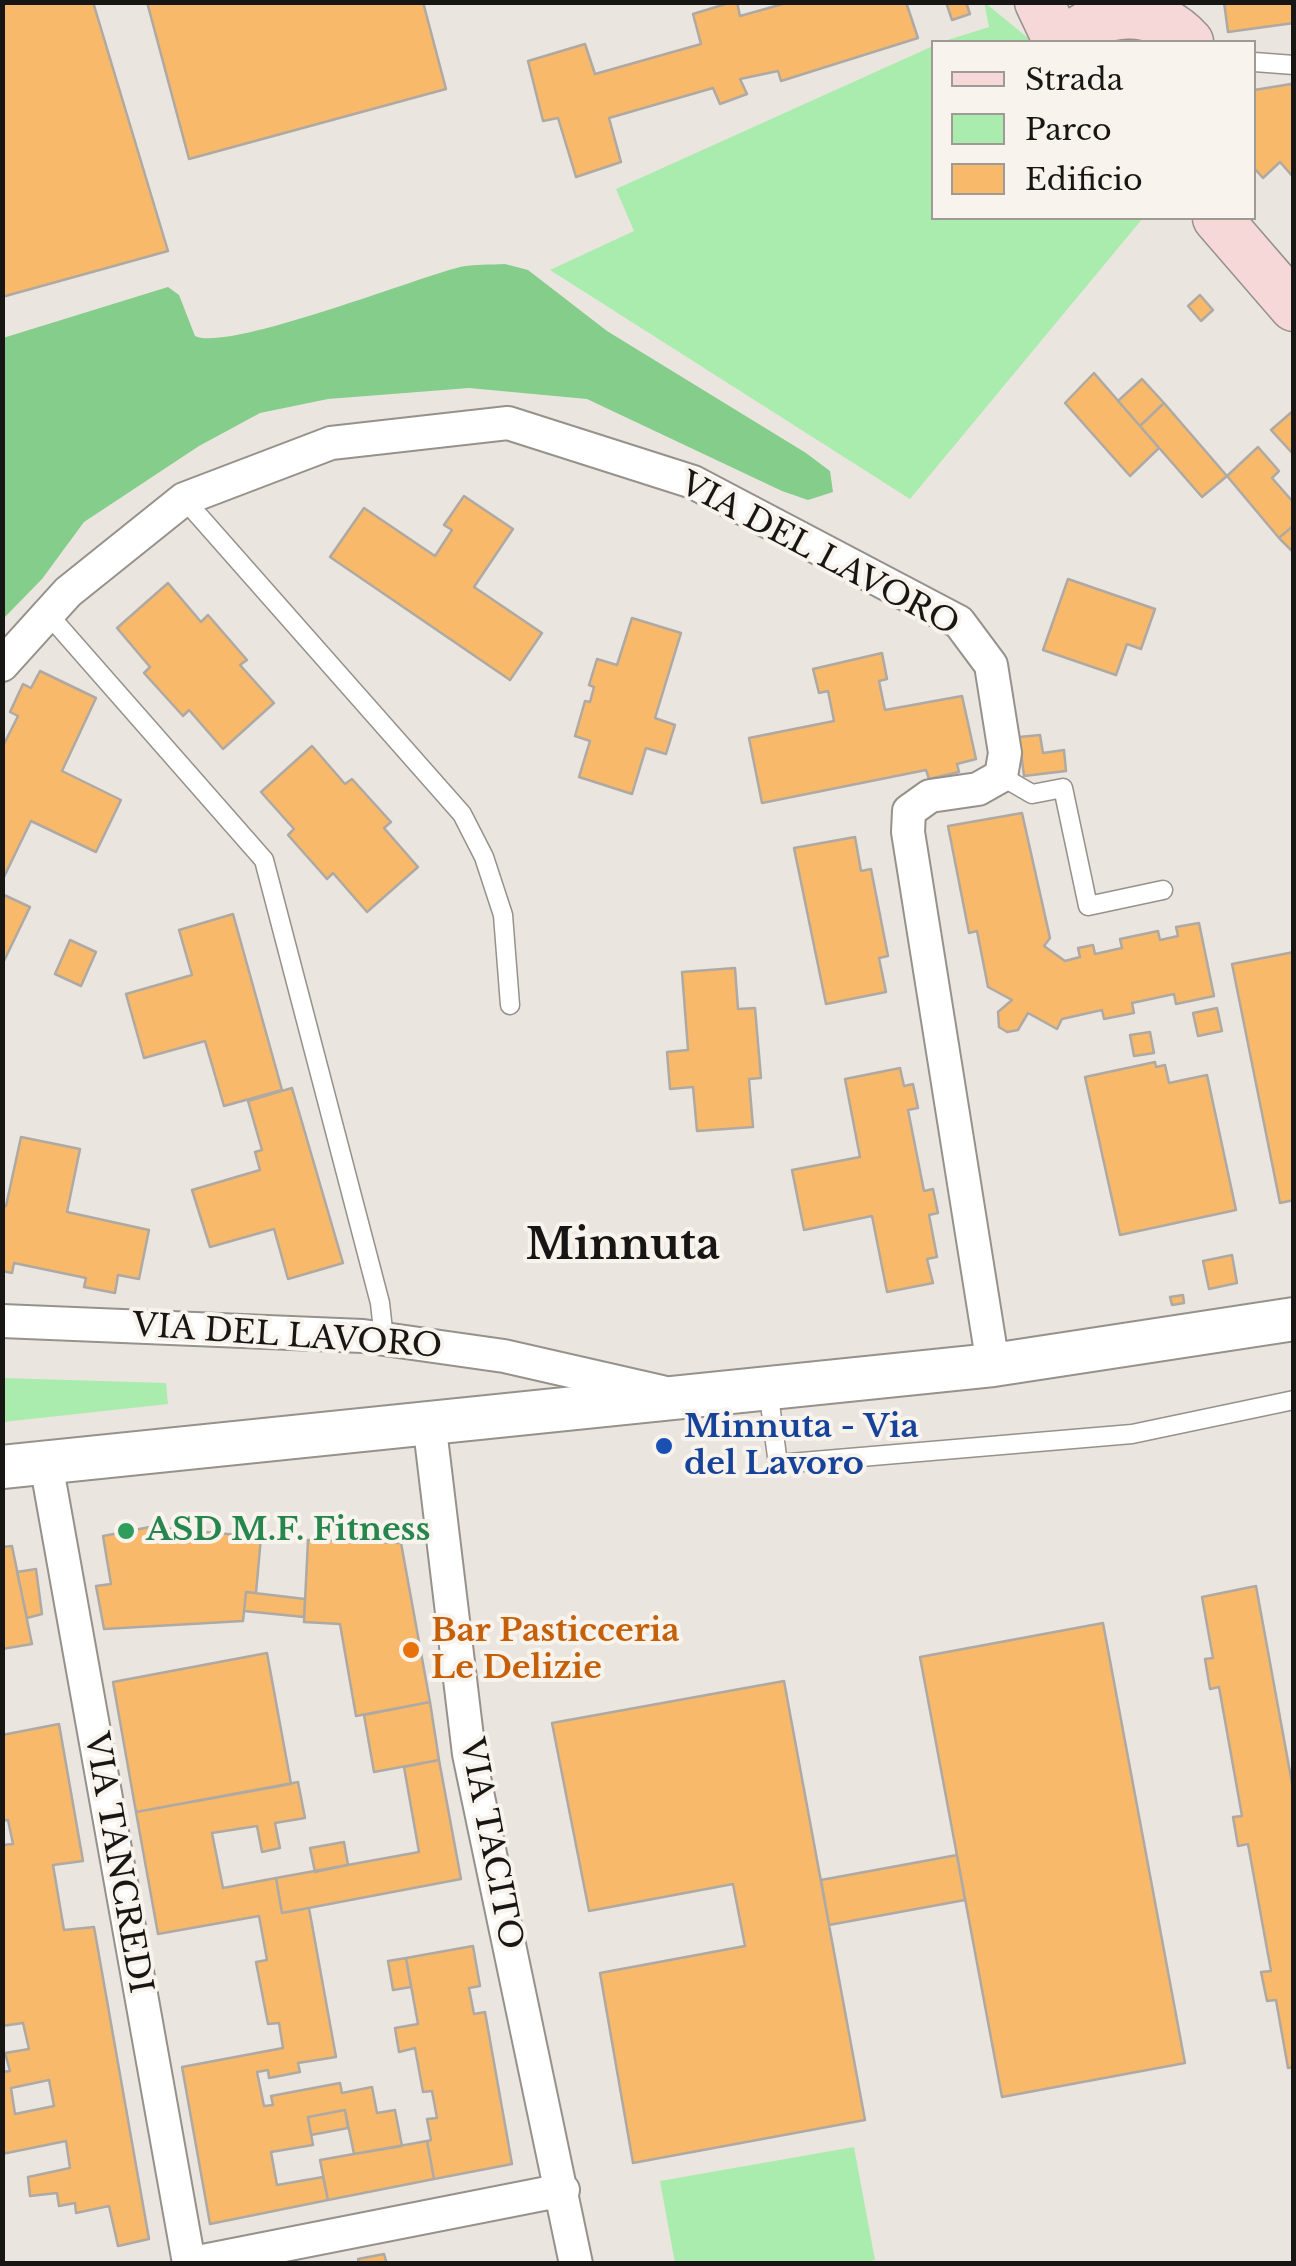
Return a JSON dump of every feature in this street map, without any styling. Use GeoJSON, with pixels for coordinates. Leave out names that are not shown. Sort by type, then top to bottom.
{"type":"FeatureCollection","features":[{"type":"Feature","properties":{"kind":"main road"},"geometry":{"type":"LineString","coordinates":[[1039,2],[1075,27],[1107,16],[1136,14],[1163,21],[1187,40]]}},
{"type":"Feature","properties":{"kind":"main road"},"geometry":{"type":"LineString","coordinates":[[1219,220],[1294,307]]}},
{"type":"Feature","properties":{"kind":"street","name":"VIA DEL LAVORO"},"geometry":{"type":"LineString","coordinates":[[2,665],[68,592],[184,499],[331,443],[508,423],[693,482],[959,622],[992,665],[1006,753],[1001,776]]}},
{"type":"Feature","properties":{"kind":"street"},"geometry":{"type":"LineString","coordinates":[[993,1365],[908,832],[909,811],[930,796],[978,790],[1001,776]]}},
{"type":"Feature","properties":{"kind":"street","name":"VIA DEL LAVORO"},"geometry":{"type":"LineString","coordinates":[[2,1467],[993,1365],[1294,1319]]}},
{"type":"Feature","properties":{"kind":"street","name":"VIA DEL LAVORO"},"geometry":{"type":"LineString","coordinates":[[2,1321],[384,1339],[504,1356],[686,1398]]}},
{"type":"Feature","properties":{"kind":"street","name":"VIA TACITO"},"geometry":{"type":"LineString","coordinates":[[429,1421],[469,1754],[576,2264]]}},
{"type":"Feature","properties":{"kind":"street","name":"VIA TANCREDI"},"geometry":{"type":"LineString","coordinates":[[46,1463],[188,2263]]}},
{"type":"Feature","properties":{"kind":"street"},"geometry":{"type":"LineString","coordinates":[[188,2263],[562,2190]]}},
{"type":"Feature","properties":{"kind":"lane"},"geometry":{"type":"LineString","coordinates":[[1256,62],[1294,65]]}},
{"type":"Feature","properties":{"kind":"lane"},"geometry":{"type":"LineString","coordinates":[[184,499],[462,814],[484,857],[503,915],[510,1005]]}},
{"type":"Feature","properties":{"kind":"lane"},"geometry":{"type":"LineString","coordinates":[[48,614],[264,860],[380,1303],[384,1339]]}},
{"type":"Feature","properties":{"kind":"lane"},"geometry":{"type":"LineString","coordinates":[[1001,776],[1032,794],[1062,788],[1088,906],[1163,890]]}},
{"type":"Feature","properties":{"kind":"lane"},"geometry":{"type":"LineString","coordinates":[[768,1388],[778,1464],[1132,1434],[1294,1400]]}},
{"type":"Feature","properties":{"kind":"green space"},"geometry":{"type":"Polygon","coordinates":[[[984,2],[1031,40],[947,40],[989,27],[984,2]]]}},
{"type":"Feature","properties":{"kind":"green space"},"geometry":{"type":"Polygon","coordinates":[[[931,47],[931,220],[1141,220],[910,499],[550,270],[634,231],[616,189],[931,47]]]}},
{"type":"Feature","properties":{"kind":"green space"},"geometry":{"type":"Polygon","coordinates":[[[505,264],[528,270],[607,331],[806,453],[830,471],[833,492],[808,500],[782,491],[587,399],[469,388],[328,399],[260,413],[199,446],[84,522],[42,579],[3,619],[3,338],[168,287],[179,295],[195,336],[243,334],[460,267],[505,264]]]}},
{"type":"Feature","properties":{"kind":"green space"},"geometry":{"type":"Polygon","coordinates":[[[3,1378],[166,1383],[168,1404],[3,1422],[3,1378]]]}},
{"type":"Feature","properties":{"kind":"green space"},"geometry":{"type":"Polygon","coordinates":[[[854,2147],[875,2260],[855,2264],[675,2263],[660,2181],[854,2147]]]}},
{"type":"Feature","properties":{"kind":"building"},"geometry":{"type":"Polygon","coordinates":[[[2,2],[93,2],[168,251],[2,297],[2,2]]]}},
{"type":"Feature","properties":{"kind":"building"},"geometry":{"type":"Polygon","coordinates":[[[147,2],[423,2],[446,89],[189,159],[147,2]]]}},
{"type":"Feature","properties":{"kind":"building"},"geometry":{"type":"Polygon","coordinates":[[[737,2],[740,16],[790,2],[906,2],[918,38],[781,81],[778,71],[740,79],[747,94],[720,104],[713,88],[609,118],[621,162],[576,177],[558,118],[543,121],[528,61],[585,44],[595,74],[701,44],[693,14],[737,2]]]}},
{"type":"Feature","properties":{"kind":"building"},"geometry":{"type":"Polygon","coordinates":[[[946,2],[966,2],[970,14],[952,20],[946,2]]]}},
{"type":"Feature","properties":{"kind":"building"},"geometry":{"type":"Polygon","coordinates":[[[1224,2],[1294,2],[1294,23],[1228,32],[1224,2]]]}},
{"type":"Feature","properties":{"kind":"building"},"geometry":{"type":"Polygon","coordinates":[[[1291,84],[1294,87],[1294,178],[1280,162],[1263,178],[1256,170],[1256,90],[1291,84]]]}},
{"type":"Feature","properties":{"kind":"building"},"geometry":{"type":"Polygon","coordinates":[[[1200,295],[1213,310],[1201,321],[1188,306],[1200,295]]]}},
{"type":"Feature","properties":{"kind":"building"},"geometry":{"type":"Polygon","coordinates":[[[1094,373],[1159,448],[1130,476],[1065,403],[1094,373]]]}},
{"type":"Feature","properties":{"kind":"building"},"geometry":{"type":"Polygon","coordinates":[[[1142,379],[1164,403],[1140,426],[1118,401],[1142,379]]]}},
{"type":"Feature","properties":{"kind":"building"},"geometry":{"type":"Polygon","coordinates":[[[1164,403],[1227,476],[1202,497],[1140,426],[1164,403]]]}},
{"type":"Feature","properties":{"kind":"building"},"geometry":{"type":"Polygon","coordinates":[[[1294,410],[1294,455],[1271,430],[1294,410]]]}},
{"type":"Feature","properties":{"kind":"building"},"geometry":{"type":"Polygon","coordinates":[[[1258,447],[1279,471],[1272,478],[1294,503],[1294,525],[1279,538],[1227,476],[1258,447]]]}},
{"type":"Feature","properties":{"kind":"building"},"geometry":{"type":"Polygon","coordinates":[[[464,496],[513,529],[474,587],[542,633],[510,680],[330,557],[364,508],[435,556],[452,530],[444,525],[464,496]]]}},
{"type":"Feature","properties":{"kind":"building"},"geometry":{"type":"Polygon","coordinates":[[[1294,525],[1294,553],[1279,538],[1294,525]]]}},
{"type":"Feature","properties":{"kind":"building"},"geometry":{"type":"Polygon","coordinates":[[[1068,579],[1155,609],[1141,649],[1127,644],[1116,675],[1043,650],[1068,579]]]}},
{"type":"Feature","properties":{"kind":"building"},"geometry":{"type":"Polygon","coordinates":[[[168,583],[201,622],[208,615],[247,660],[240,665],[274,703],[223,749],[189,710],[183,716],[144,673],[150,667],[117,628],[168,583]]]}},
{"type":"Feature","properties":{"kind":"building"},"geometry":{"type":"Polygon","coordinates":[[[632,618],[681,633],[655,718],[675,725],[666,754],[646,748],[632,794],[579,777],[590,741],[575,736],[585,701],[590,702],[594,687],[589,685],[597,659],[617,665],[632,618]]]}},
{"type":"Feature","properties":{"kind":"building"},"geometry":{"type":"Polygon","coordinates":[[[882,653],[887,679],[879,681],[885,710],[962,696],[976,759],[957,764],[959,772],[929,779],[926,770],[762,803],[749,738],[834,721],[828,691],[819,693],[813,669],[882,653]]]}},
{"type":"Feature","properties":{"kind":"building"},"geometry":{"type":"Polygon","coordinates":[[[40,671],[96,698],[62,771],[121,800],[96,852],[31,821],[2,881],[2,748],[18,716],[10,712],[23,684],[31,688],[40,671]]]}},
{"type":"Feature","properties":{"kind":"building"},"geometry":{"type":"Polygon","coordinates":[[[1040,735],[1043,753],[1064,750],[1066,771],[1024,776],[1019,737],[1040,735]]]}},
{"type":"Feature","properties":{"kind":"building"},"geometry":{"type":"Polygon","coordinates":[[[312,746],[345,784],[352,779],[391,822],[384,828],[418,867],[367,912],[333,873],[327,879],[288,835],[294,829],[261,792],[312,746]]]}},
{"type":"Feature","properties":{"kind":"building"},"geometry":{"type":"Polygon","coordinates":[[[1022,813],[1050,938],[1044,946],[1065,961],[1080,957],[1078,948],[1093,945],[1095,954],[1122,948],[1120,939],[1158,931],[1160,940],[1178,936],[1176,927],[1199,923],[1214,996],[1176,1004],[1174,994],[1132,1003],[1134,1013],[1104,1019],[1102,1010],[1062,1019],[1057,1029],[1028,1013],[1018,1030],[1007,1032],[999,1027],[998,1012],[1012,1000],[988,987],[977,931],[969,933],[948,826],[1022,813]]]}},
{"type":"Feature","properties":{"kind":"building"},"geometry":{"type":"Polygon","coordinates":[[[855,837],[861,871],[871,869],[888,956],[879,958],[886,992],[826,1004],[794,848],[855,837]]]}},
{"type":"Feature","properties":{"kind":"building"},"geometry":{"type":"Polygon","coordinates":[[[2,894],[30,907],[2,965],[2,894]]]}},
{"type":"Feature","properties":{"kind":"building"},"geometry":{"type":"Polygon","coordinates":[[[233,914],[282,1090],[224,1106],[205,1041],[144,1058],[126,994],[192,975],[179,930],[233,914]]]}},
{"type":"Feature","properties":{"kind":"building"},"geometry":{"type":"Polygon","coordinates":[[[70,940],[96,952],[81,986],[55,974],[70,940]]]}},
{"type":"Feature","properties":{"kind":"building"},"geometry":{"type":"Polygon","coordinates":[[[1294,952],[1294,1200],[1280,1203],[1232,964],[1294,952]]]}},
{"type":"Feature","properties":{"kind":"building"},"geometry":{"type":"Polygon","coordinates":[[[735,968],[738,1009],[755,1008],[761,1078],[749,1079],[753,1127],[697,1131],[693,1087],[670,1089],[667,1052],[688,1050],[682,972],[735,968]]]}},
{"type":"Feature","properties":{"kind":"building"},"geometry":{"type":"Polygon","coordinates":[[[1217,1008],[1222,1031],[1198,1036],[1193,1013],[1217,1008]]]}},
{"type":"Feature","properties":{"kind":"building"},"geometry":{"type":"Polygon","coordinates":[[[1150,1032],[1154,1053],[1134,1056],[1130,1035],[1150,1032]]]}},
{"type":"Feature","properties":{"kind":"building"},"geometry":{"type":"Polygon","coordinates":[[[1155,1062],[1156,1067],[1165,1065],[1169,1083],[1207,1075],[1236,1210],[1120,1235],[1085,1077],[1155,1062]]]}},
{"type":"Feature","properties":{"kind":"building"},"geometry":{"type":"Polygon","coordinates":[[[900,1068],[904,1086],[913,1084],[918,1108],[908,1110],[924,1191],[933,1189],[938,1213],[929,1215],[937,1257],[927,1259],[933,1283],[887,1292],[872,1216],[804,1230],[792,1170],[860,1157],[845,1079],[900,1068]]]}},
{"type":"Feature","properties":{"kind":"building"},"geometry":{"type":"Polygon","coordinates":[[[292,1088],[343,1263],[288,1279],[274,1229],[210,1247],[192,1190],[260,1170],[255,1152],[262,1150],[248,1101],[292,1088]]]}},
{"type":"Feature","properties":{"kind":"building"},"geometry":{"type":"Polygon","coordinates":[[[21,1137],[80,1149],[67,1212],[149,1230],[139,1279],[118,1275],[115,1293],[84,1287],[86,1278],[14,1263],[12,1273],[2,1271],[2,1206],[6,1206],[21,1137]]]}},
{"type":"Feature","properties":{"kind":"building"},"geometry":{"type":"Polygon","coordinates":[[[1232,1255],[1237,1283],[1209,1289],[1203,1261],[1232,1255]]]}},
{"type":"Feature","properties":{"kind":"building"},"geometry":{"type":"Polygon","coordinates":[[[1183,1295],[1184,1303],[1172,1305],[1170,1297],[1183,1295]]]}},
{"type":"Feature","properties":{"kind":"building"},"geometry":{"type":"Polygon","coordinates":[[[150,1527],[261,1537],[256,1593],[246,1592],[243,1621],[104,1629],[96,1586],[111,1584],[103,1536],[150,1527]]]}},
{"type":"Feature","properties":{"kind":"building"},"geometry":{"type":"Polygon","coordinates":[[[308,1540],[401,1543],[430,1702],[356,1716],[340,1624],[304,1622],[308,1540]]]}},
{"type":"Feature","properties":{"kind":"building"},"geometry":{"type":"Polygon","coordinates":[[[12,1546],[32,1644],[2,1649],[2,1547],[12,1546]]]}},
{"type":"Feature","properties":{"kind":"building"},"geometry":{"type":"Polygon","coordinates":[[[36,1569],[42,1614],[27,1618],[17,1572],[36,1569]]]}},
{"type":"Feature","properties":{"kind":"building"},"geometry":{"type":"Polygon","coordinates":[[[1256,1586],[1294,1794],[1294,2067],[1288,2068],[1276,2000],[1267,2001],[1261,1972],[1271,1971],[1248,1844],[1238,1846],[1233,1817],[1242,1816],[1219,1687],[1210,1689],[1205,1659],[1213,1658],[1202,1597],[1256,1586]]]}},
{"type":"Feature","properties":{"kind":"building"},"geometry":{"type":"Polygon","coordinates":[[[246,1592],[305,1599],[304,1617],[244,1611],[246,1592]]]}},
{"type":"Feature","properties":{"kind":"building"},"geometry":{"type":"Polygon","coordinates":[[[1103,1623],[1185,2063],[1002,2097],[920,1657],[1103,1623]]]}},
{"type":"Feature","properties":{"kind":"building"},"geometry":{"type":"Polygon","coordinates":[[[267,1653],[291,1784],[136,1812],[113,1682],[267,1653]]]}},
{"type":"Feature","properties":{"kind":"building"},"geometry":{"type":"Polygon","coordinates":[[[784,1681],[865,2120],[633,2163],[600,1973],[745,1946],[733,1884],[589,1911],[552,1723],[784,1681]]]}},
{"type":"Feature","properties":{"kind":"building"},"geometry":{"type":"Polygon","coordinates":[[[430,1702],[439,1760],[374,1772],[364,1715],[430,1702]]]}},
{"type":"Feature","properties":{"kind":"building"},"geometry":{"type":"Polygon","coordinates":[[[59,1724],[83,1861],[53,1865],[64,1930],[94,1927],[149,2239],[118,2246],[109,2206],[76,2213],[75,2203],[59,2206],[57,2193],[30,2196],[28,2177],[70,2168],[66,2141],[2,2154],[2,2072],[10,2071],[5,2053],[29,2049],[23,2023],[2,2026],[2,1845],[13,1844],[8,1820],[2,1821],[2,1735],[59,1724]],[[49,2080],[11,2088],[15,2114],[54,2106],[49,2080]]]}},
{"type":"Feature","properties":{"kind":"building"},"geometry":{"type":"Polygon","coordinates":[[[439,1760],[461,1879],[282,1913],[276,1878],[419,1852],[404,1767],[439,1760]]]}},
{"type":"Feature","properties":{"kind":"building"},"geometry":{"type":"Polygon","coordinates":[[[298,1782],[305,1818],[275,1823],[280,1848],[262,1852],[257,1826],[212,1833],[223,1888],[276,1878],[282,1913],[309,1908],[336,2057],[298,2063],[300,2072],[269,2078],[268,2070],[257,2072],[264,2106],[273,2105],[271,2096],[340,2083],[342,2093],[372,2087],[377,2113],[395,2110],[402,2146],[354,2154],[345,2110],[308,2117],[313,2145],[271,2152],[277,2185],[323,2177],[328,2200],[210,2224],[182,2067],[283,2048],[279,2023],[268,2024],[256,1962],[267,1960],[259,1916],[158,1934],[136,1812],[298,1782]]]}},
{"type":"Feature","properties":{"kind":"building"},"geometry":{"type":"Polygon","coordinates":[[[344,1842],[348,1865],[315,1872],[310,1848],[344,1842]]]}},
{"type":"Feature","properties":{"kind":"building"},"geometry":{"type":"Polygon","coordinates":[[[957,1855],[965,1900],[829,1925],[821,1880],[957,1855]]]}},
{"type":"Feature","properties":{"kind":"building"},"geometry":{"type":"Polygon","coordinates":[[[473,1946],[480,1986],[469,1988],[474,2014],[485,2012],[512,2164],[434,2179],[427,2141],[431,2140],[427,2119],[437,2118],[432,2091],[423,2092],[415,2048],[399,2052],[395,2028],[418,2024],[406,1958],[473,1946]]]}},
{"type":"Feature","properties":{"kind":"building"},"geometry":{"type":"Polygon","coordinates":[[[406,1958],[411,1987],[393,1990],[388,1961],[406,1958]]]}},
{"type":"Feature","properties":{"kind":"building"},"geometry":{"type":"Polygon","coordinates":[[[345,2110],[348,2128],[311,2135],[308,2117],[345,2110]]]}},
{"type":"Feature","properties":{"kind":"building"},"geometry":{"type":"Polygon","coordinates":[[[427,2141],[434,2179],[328,2200],[320,2160],[427,2141]]]}},
{"type":"Feature","properties":{"kind":"building"},"geometry":{"type":"Polygon","coordinates":[[[384,2254],[387,2264],[359,2264],[358,2259],[384,2254]]]}},
{"type":"Feature","properties":{"kind":"place","name":"Minnuta - Via del Lavoro"},"geometry":{"type":"Point","coordinates":[664,1446]}},
{"type":"Feature","properties":{"kind":"place","name":"ASD M.F. Fitness"},"geometry":{"type":"Point","coordinates":[126,1531]}},
{"type":"Feature","properties":{"kind":"place","name":"Bar Pasticceria Le Delizie"},"geometry":{"type":"Point","coordinates":[411,1650]}},
{"type":"Feature","properties":{"kind":"district","name":"Minnuta"},"geometry":{"type":"Point","coordinates":[623,1247]}}]}
